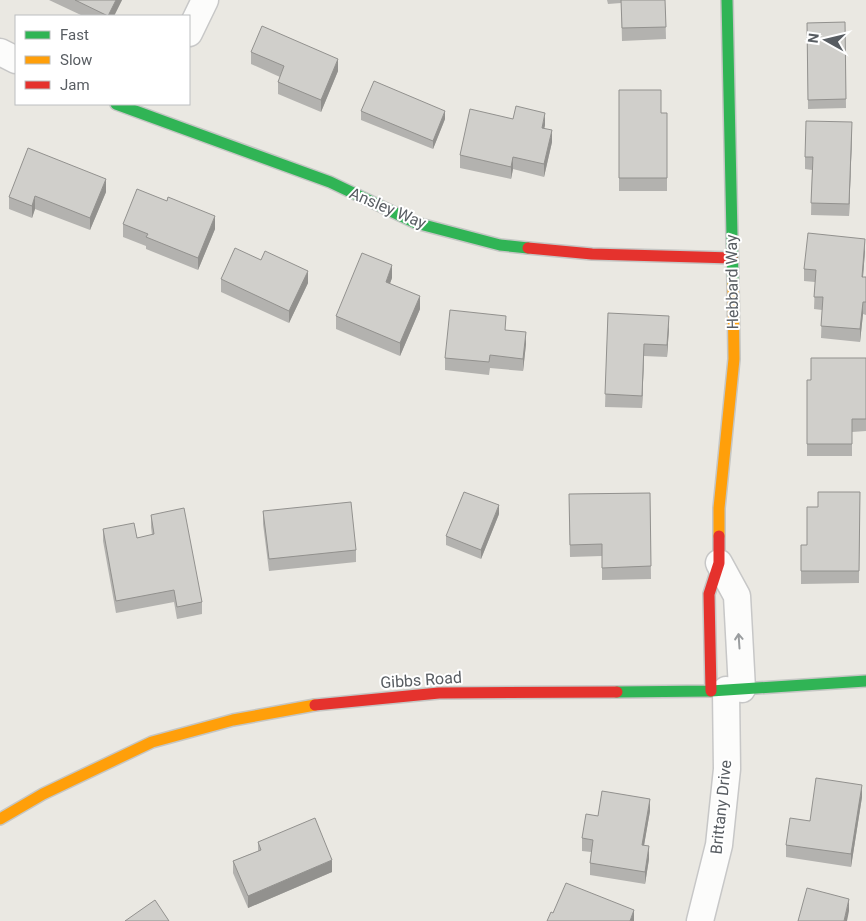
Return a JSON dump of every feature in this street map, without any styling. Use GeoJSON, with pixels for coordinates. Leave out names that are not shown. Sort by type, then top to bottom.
{"type":"FeatureCollection","features":[{"type":"Feature","properties":{"kind":"street"},"geometry":{"type":"LineString","coordinates":[[190,31],[205,0]]}},
{"type":"Feature","properties":{"kind":"street","name":"Hebbard Way"},"geometry":{"type":"LineString","coordinates":[[726,690],[736,596],[719,563],[718,508],[734,359],[727,0]]}},
{"type":"Feature","properties":{"kind":"street"},"geometry":{"type":"LineString","coordinates":[[0,52],[15,60]]}},
{"type":"Feature","properties":{"kind":"street","name":"Ansley Way"},"geometry":{"type":"LineString","coordinates":[[122,105],[150,110],[330,182],[416,223],[500,245],[592,254],[732,258]]}},
{"type":"Feature","properties":{"kind":"street","name":"Gibbs Road"},"geometry":{"type":"LineString","coordinates":[[0,819],[43,794],[152,742],[233,720],[328,704],[439,693],[726,690],[866,681]]}},
{"type":"Feature","properties":{"kind":"street","name":"Brittany Drive"},"geometry":{"type":"LineString","coordinates":[[700,921],[719,845],[727,769],[726,690]]}},
{"type":"Feature","properties":{"kind":"building"},"geometry":{"type":"Polygon","coordinates":[[[75,0],[116,0],[108,15],[75,0]]]}},
{"type":"Feature","properties":{"kind":"building"},"geometry":{"type":"Polygon","coordinates":[[[621,0],[665,0],[666,27],[622,28],[621,0]]]}},
{"type":"Feature","properties":{"kind":"building"},"geometry":{"type":"Polygon","coordinates":[[[845,22],[846,99],[808,100],[807,23],[845,22]]]}},
{"type":"Feature","properties":{"kind":"building"},"geometry":{"type":"Polygon","coordinates":[[[262,26],[338,59],[321,100],[278,82],[284,66],[251,52],[262,26]]]}},
{"type":"Feature","properties":{"kind":"building"},"geometry":{"type":"Polygon","coordinates":[[[374,81],[445,111],[433,141],[361,111],[374,81]]]}},
{"type":"Feature","properties":{"kind":"building"},"geometry":{"type":"Polygon","coordinates":[[[619,90],[661,90],[661,113],[667,113],[667,178],[619,178],[619,90]]]}},
{"type":"Feature","properties":{"kind":"building"},"geometry":{"type":"Polygon","coordinates":[[[516,106],[545,113],[542,128],[552,130],[544,164],[513,157],[511,167],[460,155],[470,109],[513,119],[516,106]]]}},
{"type":"Feature","properties":{"kind":"building"},"geometry":{"type":"Polygon","coordinates":[[[806,121],[852,122],[849,204],[811,203],[813,157],[805,157],[806,121]]]}},
{"type":"Feature","properties":{"kind":"building"},"geometry":{"type":"Polygon","coordinates":[[[28,148],[106,179],[90,218],[35,196],[32,206],[9,197],[28,148]]]}},
{"type":"Feature","properties":{"kind":"building"},"geometry":{"type":"Polygon","coordinates":[[[137,189],[167,201],[168,197],[215,216],[198,258],[146,237],[148,234],[123,224],[137,189]]]}},
{"type":"Feature","properties":{"kind":"building"},"geometry":{"type":"Polygon","coordinates":[[[808,233],[865,239],[862,277],[866,277],[866,302],[863,302],[860,329],[821,326],[823,297],[814,297],[816,270],[804,269],[808,233]]]}},
{"type":"Feature","properties":{"kind":"building"},"geometry":{"type":"Polygon","coordinates":[[[235,248],[261,260],[265,251],[308,271],[289,311],[221,279],[235,248]]]}},
{"type":"Feature","properties":{"kind":"building"},"geometry":{"type":"Polygon","coordinates":[[[362,253],[392,265],[386,282],[420,296],[400,343],[336,316],[362,253]]]}},
{"type":"Feature","properties":{"kind":"building"},"geometry":{"type":"Polygon","coordinates":[[[450,310],[506,316],[505,330],[526,332],[523,359],[490,355],[489,362],[445,358],[450,310]]]}},
{"type":"Feature","properties":{"kind":"building"},"geometry":{"type":"Polygon","coordinates":[[[608,313],[669,316],[667,345],[644,344],[642,396],[605,394],[608,313]]]}},
{"type":"Feature","properties":{"kind":"building"},"geometry":{"type":"Polygon","coordinates":[[[811,358],[866,358],[866,419],[852,419],[852,444],[807,444],[807,380],[811,380],[811,358]]]}},
{"type":"Feature","properties":{"kind":"building"},"geometry":{"type":"Polygon","coordinates":[[[464,492],[499,505],[481,550],[446,536],[464,492]]]}},
{"type":"Feature","properties":{"kind":"building"},"geometry":{"type":"Polygon","coordinates":[[[818,492],[860,492],[859,571],[801,571],[801,545],[807,545],[807,507],[818,507],[818,492]]]}},
{"type":"Feature","properties":{"kind":"building"},"geometry":{"type":"Polygon","coordinates":[[[650,493],[651,566],[602,568],[602,544],[570,545],[569,494],[650,493]]]}},
{"type":"Feature","properties":{"kind":"building"},"geometry":{"type":"Polygon","coordinates":[[[351,502],[356,550],[269,559],[263,511],[351,502]]]}},
{"type":"Feature","properties":{"kind":"building"},"geometry":{"type":"Polygon","coordinates":[[[184,508],[202,602],[177,607],[174,590],[116,601],[103,529],[134,523],[137,538],[154,534],[151,515],[184,508]]]}},
{"type":"Feature","properties":{"kind":"building"},"geometry":{"type":"Polygon","coordinates":[[[816,778],[862,785],[851,854],[786,845],[790,818],[810,821],[816,778]]]}},
{"type":"Feature","properties":{"kind":"building"},"geometry":{"type":"Polygon","coordinates":[[[602,791],[650,799],[642,845],[649,846],[645,872],[590,863],[593,840],[582,838],[586,814],[598,816],[602,791]]]}},
{"type":"Feature","properties":{"kind":"building"},"geometry":{"type":"Polygon","coordinates":[[[315,818],[332,860],[248,896],[233,861],[261,850],[258,842],[315,818]]]}},
{"type":"Feature","properties":{"kind":"building"},"geometry":{"type":"Polygon","coordinates":[[[566,883],[634,910],[630,921],[547,921],[551,912],[553,913],[566,883]]]}},
{"type":"Feature","properties":{"kind":"building"},"geometry":{"type":"Polygon","coordinates":[[[807,888],[849,899],[844,921],[798,921],[807,888]]]}},
{"type":"Feature","properties":{"kind":"building"},"geometry":{"type":"Polygon","coordinates":[[[155,900],[169,921],[125,921],[155,900]]]}},
{"type":"Feature","properties":{"kind":"traffic: fast"},"geometry":{"type":"LineString","coordinates":[[727,0],[733,283]]}},
{"type":"Feature","properties":{"kind":"traffic: fast"},"geometry":{"type":"LineString","coordinates":[[119,105],[330,182],[416,223],[500,245],[528,248]]}},
{"type":"Feature","properties":{"kind":"traffic: fast"},"geometry":{"type":"LineString","coordinates":[[617,692],[711,691],[866,681]]}},
{"type":"Feature","properties":{"kind":"traffic: slow"},"geometry":{"type":"LineString","coordinates":[[719,536],[719,508],[734,359],[733,283]]}},
{"type":"Feature","properties":{"kind":"traffic: slow"},"geometry":{"type":"LineString","coordinates":[[0,819],[43,794],[152,742],[233,720],[315,705]]}},
{"type":"Feature","properties":{"kind":"traffic: jam"},"geometry":{"type":"LineString","coordinates":[[528,248],[592,254],[732,258]]}},
{"type":"Feature","properties":{"kind":"traffic: jam"},"geometry":{"type":"LineString","coordinates":[[711,691],[709,594],[719,563],[719,536]]}},
{"type":"Feature","properties":{"kind":"traffic: jam"},"geometry":{"type":"LineString","coordinates":[[315,705],[439,693],[617,692]]}}]}
